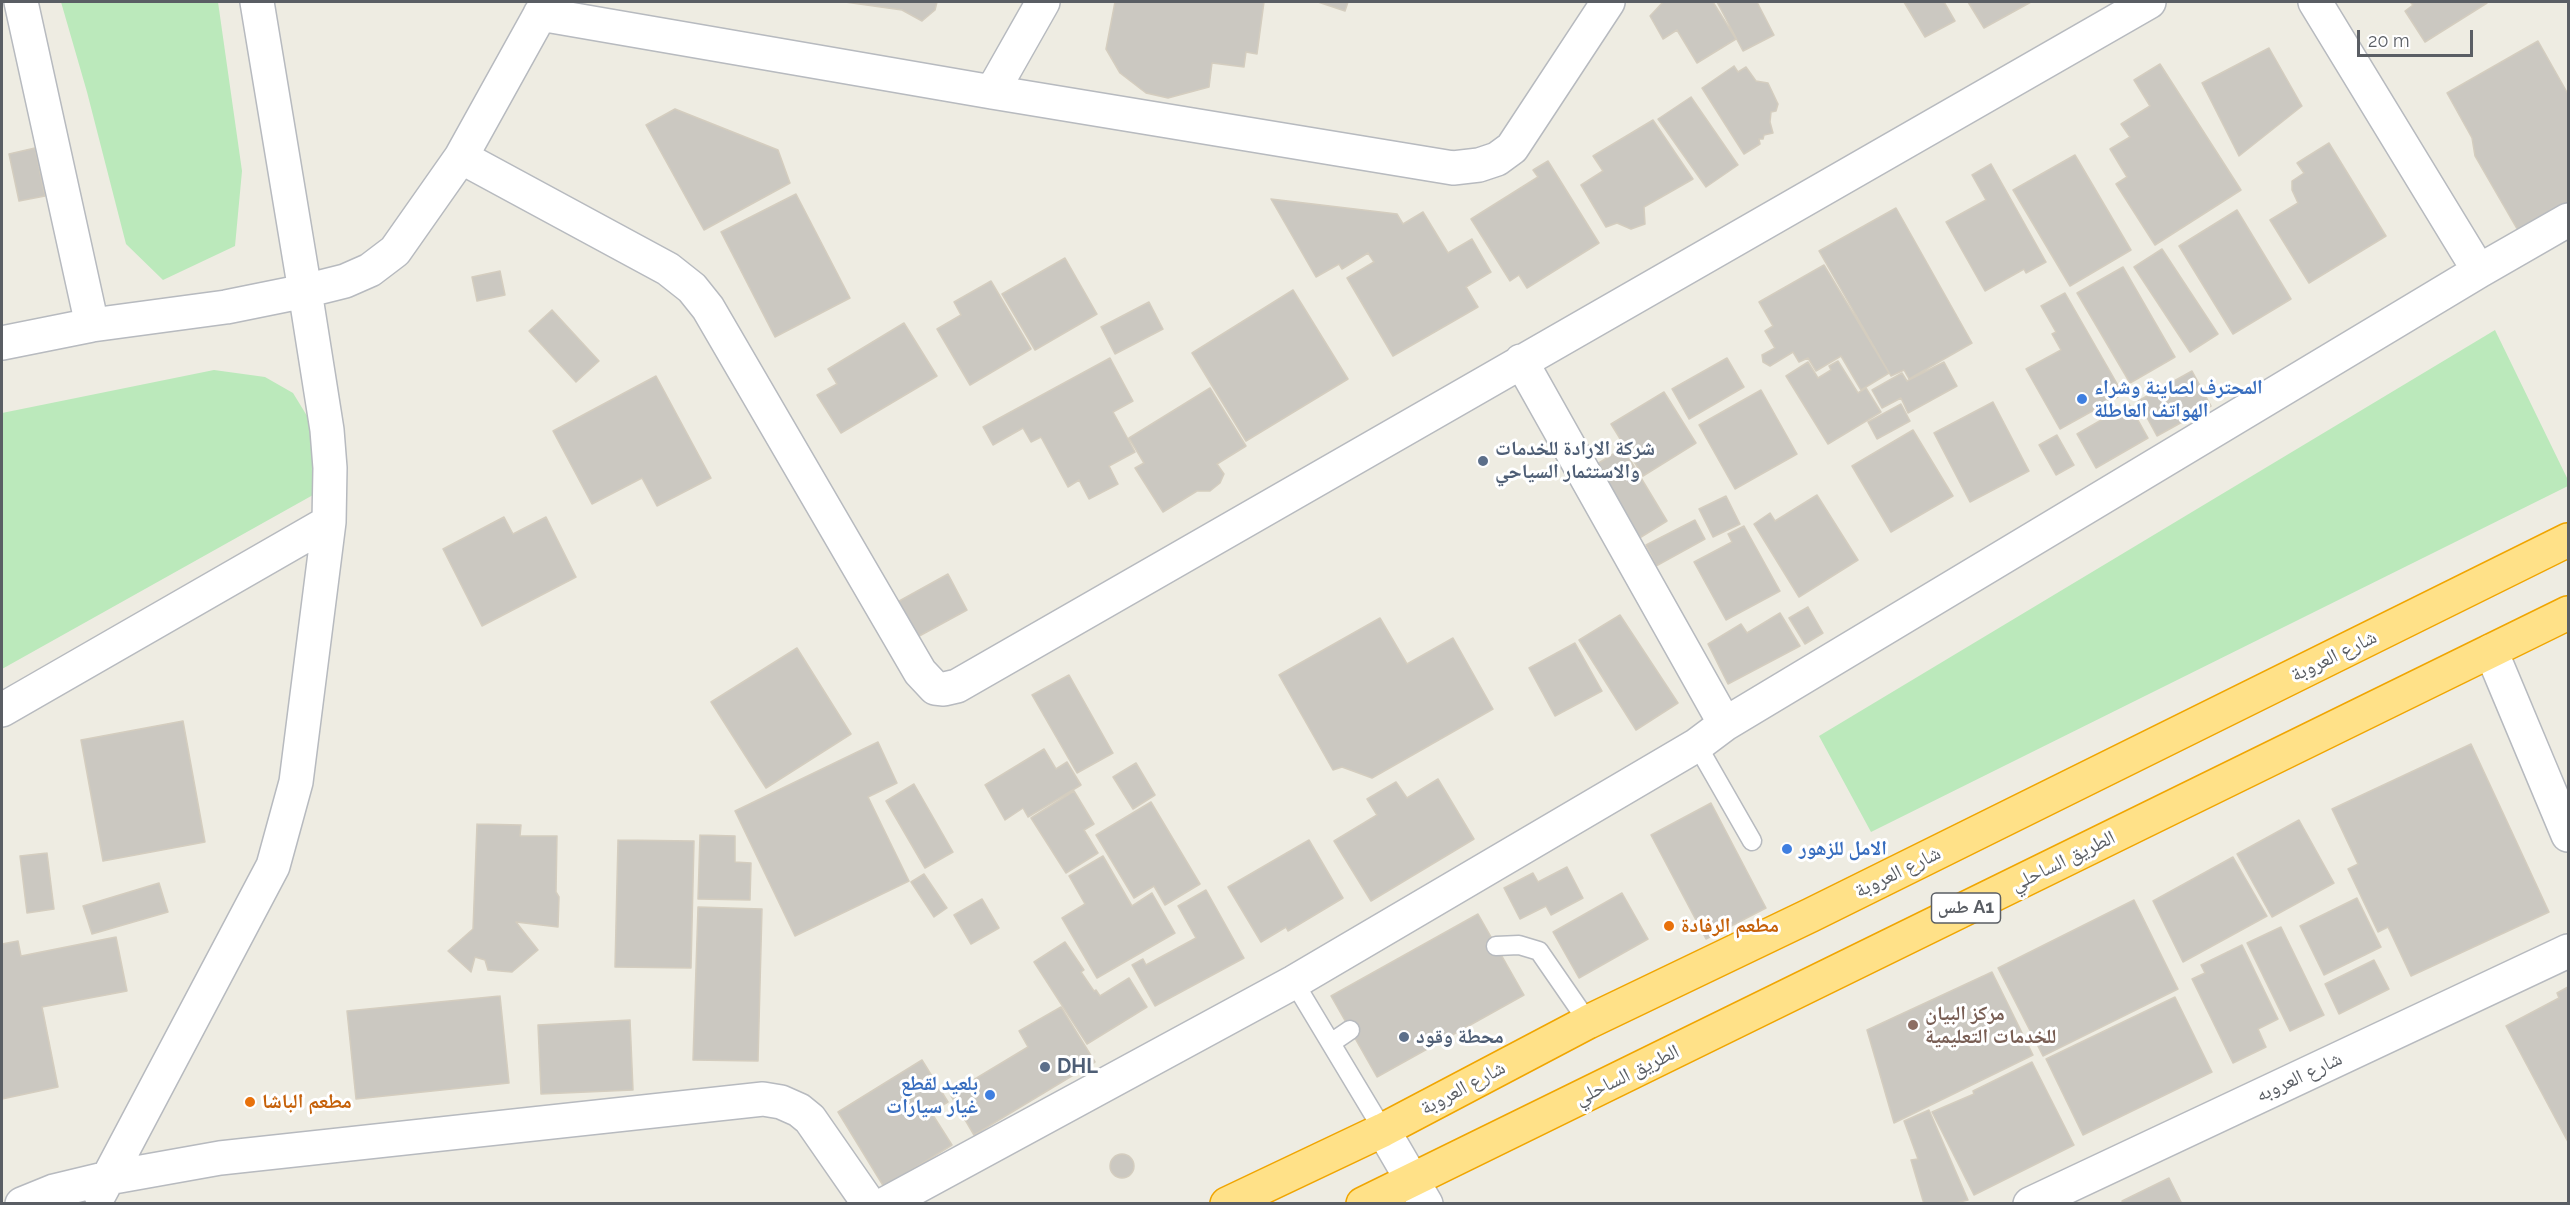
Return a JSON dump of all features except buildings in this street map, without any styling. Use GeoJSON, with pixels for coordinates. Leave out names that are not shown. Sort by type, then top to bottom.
{"type":"FeatureCollection","features":[{"type":"Feature","properties":{"kind":"highway","name":"شارع العروبة"},"geometry":{"type":"LineString","coordinates":[[1227,1203],[1383,1131],[1588,1022],[1822,910],[2568,540]]}},
{"type":"Feature","properties":{"kind":"highway","name":"الطريق الساحلي"},"geometry":{"type":"LineString","coordinates":[[1363,1203],[1420,1192],[2568,613]]}},
{"type":"Feature","properties":{"kind":"street"},"geometry":{"type":"LineString","coordinates":[[21,2],[92,325]]}},
{"type":"Feature","properties":{"kind":"street"},"geometry":{"type":"LineString","coordinates":[[101,1191],[273,866],[296,782],[329,522],[330,468],[327,430],[257,2]]}},
{"type":"Feature","properties":{"kind":"street"},"geometry":{"type":"LineString","coordinates":[[992,92],[1043,2]]}},
{"type":"Feature","properties":{"kind":"street"},"geometry":{"type":"LineString","coordinates":[[2,343],[92,325],[226,307],[345,281],[370,270],[394,251],[461,157],[544,8],[992,92],[1454,168],[1479,165],[1497,159],[1512,148],[1608,2]]}},
{"type":"Feature","properties":{"kind":"street"},"geometry":{"type":"LineString","coordinates":[[461,157],[668,269],[692,288],[708,308],[920,672],[935,688],[944,689],[957,686],[2149,2]]}},
{"type":"Feature","properties":{"kind":"street"},"geometry":{"type":"LineString","coordinates":[[2315,2],[2480,271]]}},
{"type":"Feature","properties":{"kind":"street"},"geometry":{"type":"LineString","coordinates":[[885,1203],[1294,982],[1697,745],[1725,724],[2568,220]]}},
{"type":"Feature","properties":{"kind":"street"},"geometry":{"type":"LineString","coordinates":[[1521,361],[1725,724]]}},
{"type":"Feature","properties":{"kind":"street"},"geometry":{"type":"LineString","coordinates":[[2,710],[329,522]]}},
{"type":"Feature","properties":{"kind":"street"},"geometry":{"type":"LineString","coordinates":[[2491,651],[2568,835]]}},
{"type":"Feature","properties":{"kind":"street","name":"شارع العروبه"},"geometry":{"type":"LineString","coordinates":[[2030,1203],[2568,951]]}},
{"type":"Feature","properties":{"kind":"street"},"geometry":{"type":"LineString","coordinates":[[22,1203],[54,1191],[101,1191],[220,1158],[763,1099],[790,1106],[810,1119],[869,1203]]}},
{"type":"Feature","properties":{"kind":"street"},"geometry":{"type":"LineString","coordinates":[[1383,1131],[1420,1192]]}},
{"type":"Feature","properties":{"kind":"lane"},"geometry":{"type":"LineString","coordinates":[[1697,745],[1752,840]]}},
{"type":"Feature","properties":{"kind":"lane"},"geometry":{"type":"LineString","coordinates":[[1496,946],[1519,945],[1539,951],[1588,1022]]}},
{"type":"Feature","properties":{"kind":"lane"},"geometry":{"type":"LineString","coordinates":[[1294,982],[1383,1131]]}},
{"type":"Feature","properties":{"kind":"lane"},"geometry":{"type":"LineString","coordinates":[[1331,1043],[1350,1030]]}},
{"type":"Feature","properties":{"kind":"green space"},"geometry":{"type":"Polygon","coordinates":[[[61,2],[218,2],[242,171],[235,246],[163,280],[126,244],[61,2]]]}},
{"type":"Feature","properties":{"kind":"green space"},"geometry":{"type":"Polygon","coordinates":[[[2495,330],[2568,480],[2568,486],[1871,832],[1819,736],[2495,330]]]}},
{"type":"Feature","properties":{"kind":"green space"},"geometry":{"type":"Polygon","coordinates":[[[214,370],[265,377],[293,393],[312,424],[317,470],[313,495],[2,669],[2,413],[214,370]]]}},
{"type":"Feature","properties":{"kind":"place","name":"المحترف لصاينة وشراء الهواتف العاطلة"},"geometry":{"type":"Point","coordinates":[2082,399]}},
{"type":"Feature","properties":{"kind":"place","name":"شركة الارادة للخدمات والاستثمار السياحي"},"geometry":{"type":"Point","coordinates":[1483,461]}},
{"type":"Feature","properties":{"kind":"place","name":"الامل للزهور"},"geometry":{"type":"Point","coordinates":[1787,849]}},
{"type":"Feature","properties":{"kind":"place","name":"مطعم الرفادة"},"geometry":{"type":"Point","coordinates":[1669,926]}},
{"type":"Feature","properties":{"kind":"place","name":"مركز البيان للخدمات التعليمية"},"geometry":{"type":"Point","coordinates":[1913,1025]}},
{"type":"Feature","properties":{"kind":"place","name":"محطة وقود"},"geometry":{"type":"Point","coordinates":[1404,1037]}},
{"type":"Feature","properties":{"kind":"place","name":"DHL"},"geometry":{"type":"Point","coordinates":[1045,1067]}},
{"type":"Feature","properties":{"kind":"place","name":"بلعيد لقطع غيار سيارات"},"geometry":{"type":"Point","coordinates":[990,1095]}},
{"type":"Feature","properties":{"kind":"place","name":"مطعم الباشا"},"geometry":{"type":"Point","coordinates":[250,1102]}}]}
